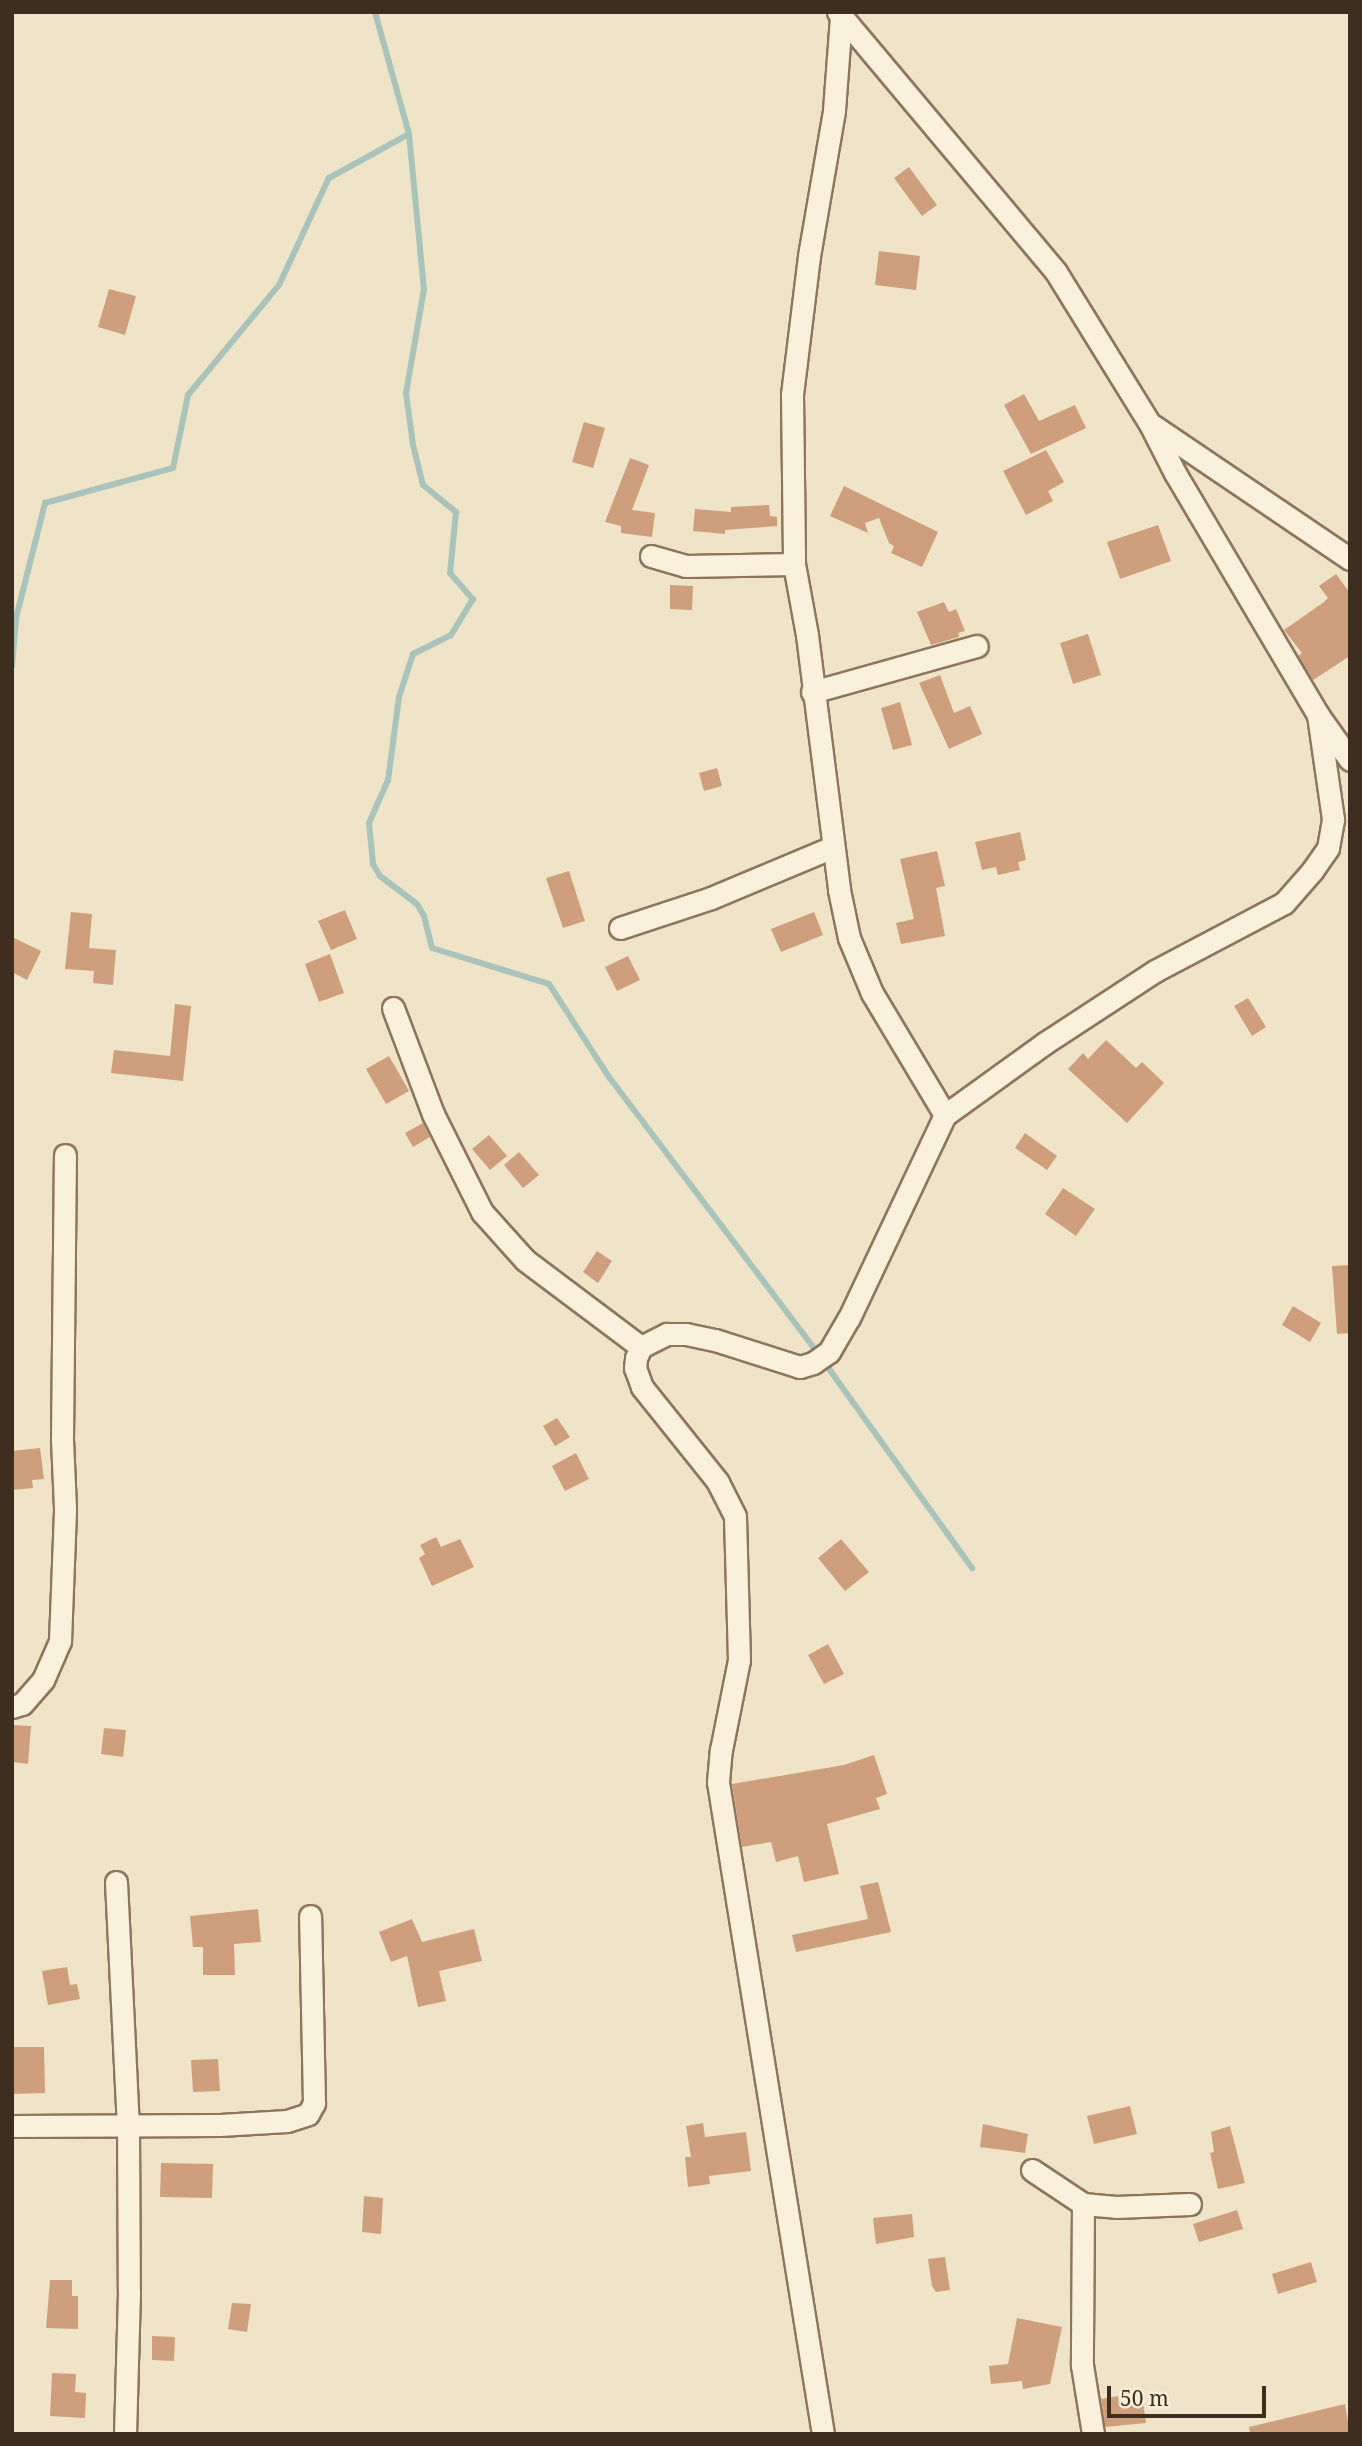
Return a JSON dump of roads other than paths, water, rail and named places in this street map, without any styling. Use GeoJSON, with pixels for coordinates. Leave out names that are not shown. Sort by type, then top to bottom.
{"type":"FeatureCollection","features":[{"type":"Feature","properties":{"kind":"street"},"geometry":{"type":"LineString","coordinates":[[839,15],[1056,272],[1150,424],[1175,473],[1318,716],[1350,760]]}},
{"type":"Feature","properties":{"kind":"street"},"geometry":{"type":"LineString","coordinates":[[839,15],[834,111],[809,256],[792,394],[794,564],[807,635],[833,847],[849,939],[878,1004],[945,1115]]}},
{"type":"Feature","properties":{"kind":"street"},"geometry":{"type":"LineString","coordinates":[[1150,424],[1350,559]]}},
{"type":"Feature","properties":{"kind":"street"},"geometry":{"type":"LineString","coordinates":[[651,556],[685,566],[794,564]]}},
{"type":"Feature","properties":{"kind":"street"},"geometry":{"type":"LineString","coordinates":[[812,692],[977,646]]}},
{"type":"Feature","properties":{"kind":"street"},"geometry":{"type":"LineString","coordinates":[[823,2434],[718,1782],[721,1749],[739,1660],[734,1516],[718,1482],[642,1387],[635,1368],[641,1346],[667,1334],[687,1334],[800,1367],[813,1363],[829,1352],[849,1318],[945,1115],[1045,1042],[1155,971],[1284,902],[1328,848],[1333,819],[1318,716]]}},
{"type":"Feature","properties":{"kind":"street"},"geometry":{"type":"LineString","coordinates":[[620,928],[710,898],[833,847]]}},
{"type":"Feature","properties":{"kind":"street"},"geometry":{"type":"LineString","coordinates":[[393,1007],[433,1114],[482,1212],[525,1260],[641,1346]]}},
{"type":"Feature","properties":{"kind":"street"},"geometry":{"type":"LineString","coordinates":[[12,1707],[23,1704],[43,1680],[60,1641],[65,1508],[62,1426],[65,1155]]}},
{"type":"Feature","properties":{"kind":"street"},"geometry":{"type":"LineString","coordinates":[[116,1882],[128,2127],[129,2292],[125,2434]]}},
{"type":"Feature","properties":{"kind":"street"},"geometry":{"type":"LineString","coordinates":[[12,2126],[128,2127],[287,2121],[313,2109],[310,1916]]}},
{"type":"Feature","properties":{"kind":"street"},"geometry":{"type":"LineString","coordinates":[[1032,2169],[1083,2204],[1116,2207],[1190,2204]]}},
{"type":"Feature","properties":{"kind":"street"},"geometry":{"type":"LineString","coordinates":[[1083,2204],[1082,2365],[1093,2434]]}},
{"type":"Feature","properties":{"kind":"waterway"},"geometry":{"type":"LineString","coordinates":[[12,666],[16,618],[45,503],[173,468],[188,395],[279,285],[329,178],[409,134],[375,12]]}},
{"type":"Feature","properties":{"kind":"waterway"},"geometry":{"type":"LineString","coordinates":[[409,134],[424,289],[406,393],[413,445],[423,485],[456,512],[450,573],[473,599],[451,635],[413,654],[399,697],[388,780],[369,823],[373,864],[380,876],[417,904],[424,916],[432,948],[549,984],[609,1077],[818,1353]]}},
{"type":"Feature","properties":{"kind":"waterway"},"geometry":{"type":"LineString","coordinates":[[824,1362],[972,1568]]}}]}
